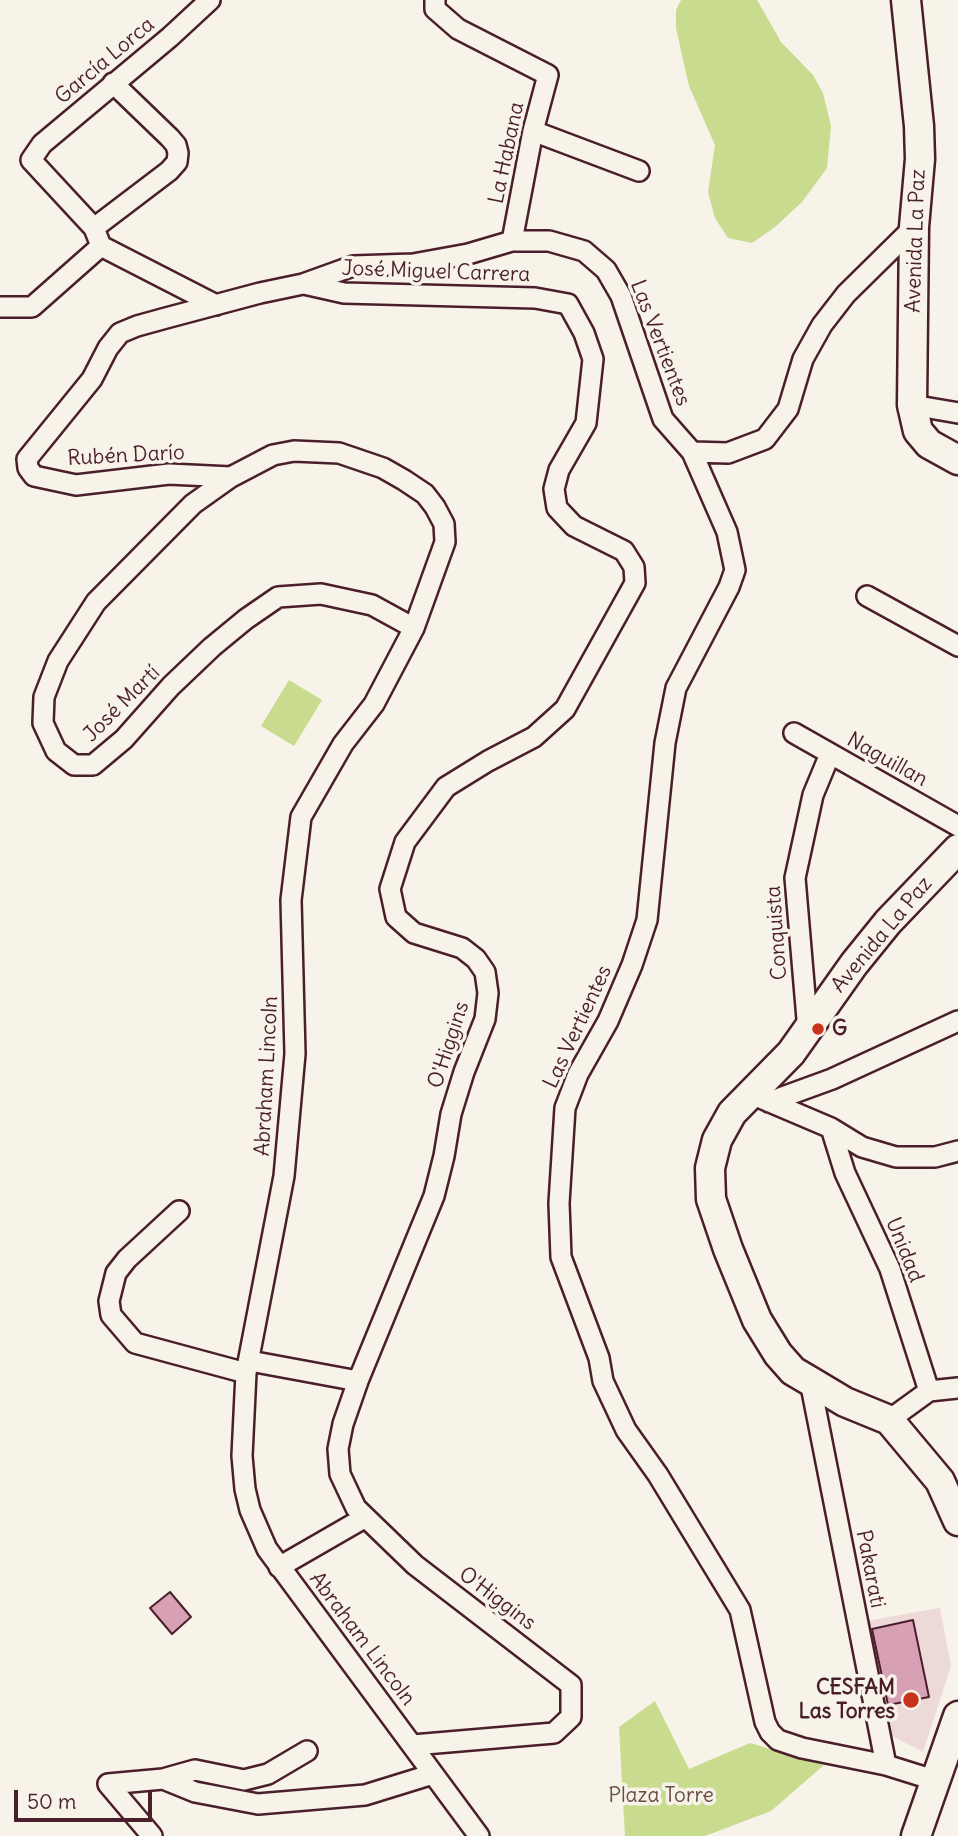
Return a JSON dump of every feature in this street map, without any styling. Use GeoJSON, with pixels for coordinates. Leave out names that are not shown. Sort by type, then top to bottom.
{"type":"FeatureCollection","features":[{"type":"Feature","properties":{"kind":"street","name":"García Lorca"},"geometry":{"type":"LineString","coordinates":[[98,237],[31,159],[37,149],[210,0]]}},
{"type":"Feature","properties":{"kind":"street","name":"La Habana"},"geometry":{"type":"LineString","coordinates":[[435,0],[435,9],[458,29],[548,75],[533,131],[512,241]]}},
{"type":"Feature","properties":{"kind":"street","name":"Avenida La Paz"},"geometry":{"type":"LineString","coordinates":[[906,0],[920,159],[914,227],[912,405],[918,431],[929,444],[958,460]]}},
{"type":"Feature","properties":{"kind":"street"},"geometry":{"type":"LineString","coordinates":[[0,307],[32,307],[98,237],[177,162],[176,145],[113,83]]}},
{"type":"Feature","properties":{"kind":"street"},"geometry":{"type":"LineString","coordinates":[[533,131],[639,171]]}},
{"type":"Feature","properties":{"kind":"street"},"geometry":{"type":"LineString","coordinates":[[692,452],[728,453],[765,439],[788,409],[803,359],[822,325],[846,294],[914,227]]}},
{"type":"Feature","properties":{"kind":"street"},"geometry":{"type":"LineString","coordinates":[[98,237],[216,304]]}},
{"type":"Feature","properties":{"kind":"street","name":"José Miguel Carrera"},"geometry":{"type":"LineString","coordinates":[[28,468],[27,459],[92,379],[108,348],[120,334],[137,326],[303,284],[353,266],[412,264],[468,254],[512,241]]}},
{"type":"Feature","properties":{"kind":"street","name":"Las Vertientes"},"geometry":{"type":"LineString","coordinates":[[512,241],[550,242],[584,251],[607,270],[621,296],[663,419],[692,452],[727,533],[734,555],[735,570],[729,587],[676,688],[665,743],[648,920],[608,1021],[578,1074],[565,1108],[559,1203],[561,1257],[599,1358],[603,1381],[626,1430],[658,1475],[740,1610],[765,1722],[770,1732],[778,1740],[802,1748],[886,1765],[934,1780]]}},
{"type":"Feature","properties":{"kind":"street","name":"José Miguel Carrera"},"geometry":{"type":"LineString","coordinates":[[303,284],[344,293],[535,298],[568,304]]}},
{"type":"Feature","properties":{"kind":"street","name":"O'Higgins"},"geometry":{"type":"LineString","coordinates":[[413,1745],[554,1733],[571,1717],[572,1685],[415,1565],[364,1518],[349,1497],[339,1461],[340,1436],[358,1381],[434,1196],[451,1114],[485,1019],[488,993],[485,972],[476,959],[462,948],[414,933],[396,917],[390,889],[405,842],[446,787],[534,737],[565,709],[635,583],[634,567],[624,551],[574,526],[557,508],[554,489],[559,470],[586,423],[593,359],[584,333],[568,304]]}},
{"type":"Feature","properties":{"kind":"street"},"geometry":{"type":"LineString","coordinates":[[912,405],[958,413]]}},
{"type":"Feature","properties":{"kind":"street","name":"Abraham Lincoln"},"geometry":{"type":"LineString","coordinates":[[231,477],[273,455],[294,451],[339,453],[383,468],[425,494],[444,524],[444,542],[414,628],[374,704],[343,744],[301,817],[291,900],[295,1054],[284,1176],[248,1367],[242,1456],[245,1489],[257,1530],[279,1567],[479,1836]]}},
{"type":"Feature","properties":{"kind":"street","name":"Rubén Darío"},"geometry":{"type":"LineString","coordinates":[[28,468],[34,476],[76,485],[169,474],[231,477]]}},
{"type":"Feature","properties":{"kind":"street","name":"José Martí"},"geometry":{"type":"LineString","coordinates":[[231,477],[193,503],[96,602],[58,661],[44,696],[43,723],[56,751],[75,765],[93,765],[124,739],[171,686],[212,647],[278,597],[321,594],[372,605],[414,628]]}},
{"type":"Feature","properties":{"kind":"street"},"geometry":{"type":"LineString","coordinates":[[867,596],[958,646]]}},
{"type":"Feature","properties":{"kind":"street","name":"Naguillan"},"geometry":{"type":"LineString","coordinates":[[794,733],[958,826]]}},
{"type":"Feature","properties":{"kind":"street","name":"Conquista"},"geometry":{"type":"LineString","coordinates":[[808,1031],[795,878],[813,795],[830,754]]}},
{"type":"Feature","properties":{"kind":"street","name":"Avenida La Paz"},"geometry":{"type":"LineString","coordinates":[[888,1420],[845,1402],[793,1371],[778,1354],[757,1320],[728,1249],[711,1199],[710,1168],[717,1140],[732,1113],[760,1098],[854,964],[888,922],[958,849]]}},
{"type":"Feature","properties":{"kind":"street"},"geometry":{"type":"LineString","coordinates":[[760,1098],[832,1079],[958,1021]]}},
{"type":"Feature","properties":{"kind":"street"},"geometry":{"type":"LineString","coordinates":[[760,1098],[831,1128],[862,1147],[896,1157],[935,1157],[958,1151]]}},
{"type":"Feature","properties":{"kind":"street","name":"Unidad"},"geometry":{"type":"LineString","coordinates":[[831,1128],[845,1173],[890,1269],[929,1391]]}},
{"type":"Feature","properties":{"kind":"street"},"geometry":{"type":"LineString","coordinates":[[179,1212],[127,1259],[116,1273],[111,1287],[111,1315],[135,1343],[248,1367],[358,1381]]}},
{"type":"Feature","properties":{"kind":"street","name":"Pakarati"},"geometry":{"type":"LineString","coordinates":[[810,1381],[886,1765]]}},
{"type":"Feature","properties":{"kind":"street"},"geometry":{"type":"LineString","coordinates":[[958,1388],[929,1391],[888,1420],[940,1480],[958,1521]]}},
{"type":"Feature","properties":{"kind":"street"},"geometry":{"type":"LineString","coordinates":[[279,1567],[364,1518]]}},
{"type":"Feature","properties":{"kind":"street"},"geometry":{"type":"LineString","coordinates":[[916,1836],[958,1716]]}},
{"type":"Feature","properties":{"kind":"street"},"geometry":{"type":"LineString","coordinates":[[152,1836],[108,1784],[163,1779],[195,1770],[244,1780],[268,1774],[307,1751]]}},
{"type":"Feature","properties":{"kind":"street"},"geometry":{"type":"LineString","coordinates":[[163,1779],[195,1792],[258,1804],[365,1795],[433,1774]]}},
{"type":"Feature","properties":{"kind":"shaded area","name":"CESFAM Las Torres"},"geometry":{"type":"Polygon","coordinates":[[[940,1608],[951,1666],[923,1752],[888,1734],[866,1621],[940,1608]]]}},
{"type":"Feature","properties":{"kind":"green space"},"geometry":{"type":"Polygon","coordinates":[[[681,0],[757,0],[781,42],[813,75],[823,93],[831,126],[827,168],[802,202],[775,227],[752,243],[728,238],[715,218],[708,192],[715,145],[689,86],[676,28],[676,10],[681,0]]]}},
{"type":"Feature","properties":{"kind":"green space"},"geometry":{"type":"Polygon","coordinates":[[[289,680],[322,700],[294,746],[261,726],[289,680]]]}},
{"type":"Feature","properties":{"kind":"green space","name":"Plaza Torre"},"geometry":{"type":"Polygon","coordinates":[[[655,1701],[689,1769],[750,1743],[824,1765],[771,1811],[705,1836],[625,1836],[619,1727],[655,1701]]]}},
{"type":"Feature","properties":{"kind":"building"},"geometry":{"type":"Polygon","coordinates":[[[170,1592],[191,1617],[172,1634],[150,1608],[170,1592]]]}},
{"type":"Feature","properties":{"kind":"building"},"geometry":{"type":"Polygon","coordinates":[[[913,1620],[929,1697],[888,1705],[872,1629],[913,1620]]]}},
{"type":"Feature","properties":{"kind":"place","name":"G"},"geometry":{"type":"Point","coordinates":[818,1029]}},
{"type":"Feature","properties":{"kind":"place","name":"CESFAM Las Torres"},"geometry":{"type":"Point","coordinates":[911,1700]}}]}
